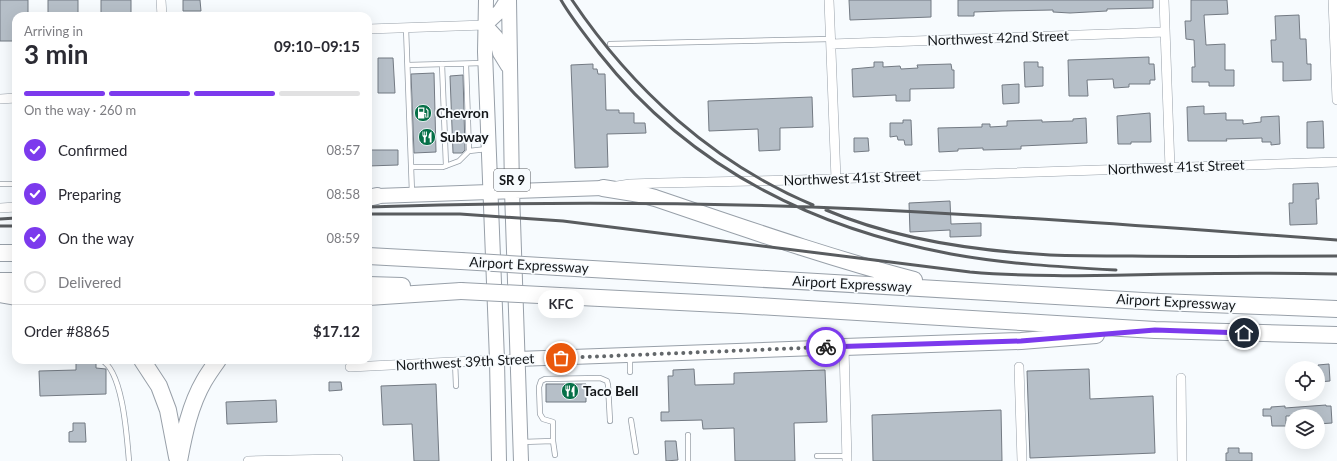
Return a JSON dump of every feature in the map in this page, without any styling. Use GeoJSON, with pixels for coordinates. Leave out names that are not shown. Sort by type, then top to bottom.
{"type":"FeatureCollection","features":[{"type":"Feature","properties":{"kind":"highway"},"geometry":{"type":"LineString","coordinates":[[602,188],[655,198],[755,233],[830,257],[948,289]]}},
{"type":"Feature","properties":{"kind":"highway"},"geometry":{"type":"LineString","coordinates":[[0,253],[12,253]]}},
{"type":"Feature","properties":{"kind":"highway","name":"Airport Expressway"},"geometry":{"type":"LineString","coordinates":[[372,256],[1160,302],[1337,309]]}},
{"type":"Feature","properties":{"kind":"highway"},"geometry":{"type":"LineString","coordinates":[[0,281],[12,281]]}},
{"type":"Feature","properties":{"kind":"highway","name":"Airport Expressway"},"geometry":{"type":"LineString","coordinates":[[372,284],[461,291],[740,304],[1155,330],[1337,336]]}},
{"type":"Feature","properties":{"kind":"highway"},"geometry":{"type":"LineString","coordinates":[[372,297],[461,291]]}},
{"type":"Feature","properties":{"kind":"highway"},"geometry":{"type":"LineString","coordinates":[[0,294],[12,296]]}},
{"type":"Feature","properties":{"kind":"highway"},"geometry":{"type":"LineString","coordinates":[[844,347],[1021,341],[1155,330]]}},
{"type":"Feature","properties":{"kind":"highway"},"geometry":{"type":"LineString","coordinates":[[145,364],[159,386],[168,410],[178,461]]}},
{"type":"Feature","properties":{"kind":"highway"},"geometry":{"type":"LineString","coordinates":[[178,461],[186,428],[194,404],[204,382],[215,364]]}},
{"type":"Feature","properties":{"kind":"main road","name":"SR 9"},"geometry":{"type":"LineString","coordinates":[[486,0],[485,63],[497,360],[499,460]]}},
{"type":"Feature","properties":{"kind":"main road","name":"SR 9"},"geometry":{"type":"LineString","coordinates":[[508,0],[512,191],[521,461]]}},
{"type":"Feature","properties":{"kind":"main road"},"geometry":{"type":"LineString","coordinates":[[508,0],[500,11],[485,25],[496,37],[500,53],[510,68]]}},
{"type":"Feature","properties":{"kind":"main road","name":"Northwest 41st Street"},"geometry":{"type":"LineString","coordinates":[[372,197],[602,188]]}},
{"type":"Feature","properties":{"kind":"main road","name":"Northwest 39th Street"},"geometry":{"type":"LineString","coordinates":[[517,359],[713,354],[844,347]]}},
{"type":"Feature","properties":{"kind":"street"},"geometry":{"type":"LineString","coordinates":[[161,0],[162,12]]}},
{"type":"Feature","properties":{"kind":"street"},"geometry":{"type":"LineString","coordinates":[[829,0],[836,179]]}},
{"type":"Feature","properties":{"kind":"street"},"geometry":{"type":"LineString","coordinates":[[1164,0],[1170,168]]}},
{"type":"Feature","properties":{"kind":"street"},"geometry":{"type":"LineString","coordinates":[[1333,0],[1337,100]]}},
{"type":"Feature","properties":{"kind":"street"},"geometry":{"type":"LineString","coordinates":[[372,29],[485,25]]}},
{"type":"Feature","properties":{"kind":"street","name":"Northwest 42nd Street"},"geometry":{"type":"LineString","coordinates":[[831,41],[1165,32]]}},
{"type":"Feature","properties":{"kind":"street"},"geometry":{"type":"LineString","coordinates":[[0,99],[12,98]]}},
{"type":"Feature","properties":{"kind":"street","name":"Northwest 41st Street"},"geometry":{"type":"LineString","coordinates":[[602,188],[630,184],[836,179],[1337,162]]}},
{"type":"Feature","properties":{"kind":"street"},"geometry":{"type":"LineString","coordinates":[[0,208],[12,207]]}},
{"type":"Feature","properties":{"kind":"street"},"geometry":{"type":"LineString","coordinates":[[844,347],[847,458]]}},
{"type":"Feature","properties":{"kind":"street","name":"Northwest 39th Street"},"geometry":{"type":"LineString","coordinates":[[350,367],[517,359]]}},
{"type":"Feature","properties":{"kind":"street"},"geometry":{"type":"LineString","coordinates":[[1019,367],[1022,461]]}},
{"type":"Feature","properties":{"kind":"street"},"geometry":{"type":"LineString","coordinates":[[1181,378],[1182,461]]}},
{"type":"Feature","properties":{"kind":"street"},"geometry":{"type":"LineString","coordinates":[[248,461],[338,459]]}},
{"type":"Feature","properties":{"kind":"lane"},"geometry":{"type":"LineString","coordinates":[[406,28],[412,195]]}},
{"type":"Feature","properties":{"kind":"lane"},"geometry":{"type":"LineString","coordinates":[[610,44],[831,41]]}},
{"type":"Feature","properties":{"kind":"lane"},"geometry":{"type":"LineString","coordinates":[[408,65],[485,63]]}},
{"type":"Feature","properties":{"kind":"lane"},"geometry":{"type":"LineString","coordinates":[[442,64],[446,166]]}},
{"type":"Feature","properties":{"kind":"lane"},"geometry":{"type":"LineString","coordinates":[[466,64],[469,151]]}},
{"type":"Feature","properties":{"kind":"lane"},"geometry":{"type":"LineString","coordinates":[[412,167],[446,166],[459,162],[469,151],[489,148]]}},
{"type":"Feature","properties":{"kind":"lane"},"geometry":{"type":"LineString","coordinates":[[0,184],[12,184]]}},
{"type":"Feature","properties":{"kind":"lane"},"geometry":{"type":"LineString","coordinates":[[630,355],[630,372]]}},
{"type":"Feature","properties":{"kind":"lane"},"geometry":{"type":"LineString","coordinates":[[455,361],[456,386]]}},
{"type":"Feature","properties":{"kind":"lane"},"geometry":{"type":"LineString","coordinates":[[107,364],[118,387],[130,461]]}},
{"type":"Feature","properties":{"kind":"lane"},"geometry":{"type":"LineString","coordinates":[[555,455],[552,441],[554,422],[543,419],[540,414],[539,387],[541,381],[545,379],[600,378],[607,381],[610,421]]}},
{"type":"Feature","properties":{"kind":"lane"},"geometry":{"type":"LineString","coordinates":[[631,420],[636,452]]}},
{"type":"Feature","properties":{"kind":"lane"},"geometry":{"type":"LineString","coordinates":[[688,436],[688,461]]}},
{"type":"Feature","properties":{"kind":"lane"},"geometry":{"type":"LineString","coordinates":[[520,442],[552,441]]}},
{"type":"Feature","properties":{"kind":"lane"},"geometry":{"type":"LineString","coordinates":[[817,456],[847,458]]}},
{"type":"Feature","properties":{"kind":"building"},"geometry":{"type":"Polygon","coordinates":[[[0,0],[28,0],[28,12],[12,12],[12,41],[0,41],[0,0]]]}},
{"type":"Feature","properties":{"kind":"building"},"geometry":{"type":"Polygon","coordinates":[[[48,0],[78,0],[78,12],[48,12],[48,0]]]}},
{"type":"Feature","properties":{"kind":"building"},"geometry":{"type":"Polygon","coordinates":[[[101,0],[131,0],[131,12],[101,12],[101,0]]]}},
{"type":"Feature","properties":{"kind":"building"},"geometry":{"type":"Polygon","coordinates":[[[183,0],[200,0],[201,11],[183,11],[183,0]]]}},
{"type":"Feature","properties":{"kind":"building"},"geometry":{"type":"Polygon","coordinates":[[[849,0],[931,0],[931,17],[850,20],[849,0]]]}},
{"type":"Feature","properties":{"kind":"building"},"geometry":{"type":"Polygon","coordinates":[[[958,0],[1153,0],[1153,8],[1107,9],[1107,11],[1070,13],[1053,12],[1053,10],[974,12],[974,16],[958,16],[958,0]]]}},
{"type":"Feature","properties":{"kind":"building"},"geometry":{"type":"Polygon","coordinates":[[[1191,0],[1227,0],[1228,14],[1204,15],[1206,45],[1225,44],[1225,70],[1234,70],[1234,86],[1209,86],[1209,82],[1192,82],[1192,67],[1195,67],[1194,40],[1186,39],[1185,21],[1191,21],[1191,0]]]}},
{"type":"Feature","properties":{"kind":"building"},"geometry":{"type":"Polygon","coordinates":[[[1299,15],[1300,39],[1306,39],[1307,64],[1311,64],[1311,80],[1283,81],[1283,62],[1272,62],[1271,40],[1276,40],[1275,16],[1299,15]]]}},
{"type":"Feature","properties":{"kind":"building"},"geometry":{"type":"Polygon","coordinates":[[[1149,57],[1149,64],[1154,64],[1155,80],[1150,80],[1150,84],[1129,84],[1129,87],[1114,88],[1113,79],[1087,80],[1088,96],[1069,96],[1068,60],[1149,57]]]}},
{"type":"Feature","properties":{"kind":"building"},"geometry":{"type":"Polygon","coordinates":[[[378,58],[393,58],[395,93],[378,93],[378,58]]]}},
{"type":"Feature","properties":{"kind":"building"},"geometry":{"type":"Polygon","coordinates":[[[874,62],[883,62],[883,67],[900,66],[901,69],[918,68],[917,65],[951,64],[952,70],[954,70],[954,88],[910,89],[910,101],[896,101],[896,95],[853,97],[852,69],[874,67],[874,62]]]}},
{"type":"Feature","properties":{"kind":"building"},"geometry":{"type":"Polygon","coordinates":[[[1024,62],[1038,62],[1038,67],[1043,67],[1043,86],[1025,87],[1024,62]]]}},
{"type":"Feature","properties":{"kind":"building"},"geometry":{"type":"Polygon","coordinates":[[[593,64],[593,69],[597,69],[598,74],[605,74],[606,110],[619,110],[619,113],[634,113],[634,123],[645,123],[646,133],[607,134],[608,167],[575,168],[571,65],[593,64]]]}},
{"type":"Feature","properties":{"kind":"building","name":"Chevron"},"geometry":{"type":"Polygon","coordinates":[[[434,73],[436,152],[414,153],[411,74],[434,73]]]}},
{"type":"Feature","properties":{"kind":"building"},"geometry":{"type":"Polygon","coordinates":[[[463,75],[465,150],[462,153],[453,153],[450,76],[463,75]]]}},
{"type":"Feature","properties":{"kind":"building"},"geometry":{"type":"Polygon","coordinates":[[[1019,84],[1019,103],[1003,104],[1002,85],[1019,84]]]}},
{"type":"Feature","properties":{"kind":"building"},"geometry":{"type":"Polygon","coordinates":[[[812,97],[813,127],[780,128],[780,150],[759,151],[758,129],[709,131],[708,101],[812,97]]]}},
{"type":"Feature","properties":{"kind":"building"},"geometry":{"type":"Polygon","coordinates":[[[1204,106],[1204,114],[1226,113],[1226,120],[1243,120],[1243,124],[1261,122],[1261,117],[1279,116],[1280,144],[1271,145],[1271,142],[1262,142],[1262,138],[1226,139],[1227,141],[1188,141],[1187,107],[1204,106]]]}},
{"type":"Feature","properties":{"kind":"building"},"geometry":{"type":"Polygon","coordinates":[[[1150,113],[1151,142],[1131,142],[1131,144],[1118,144],[1117,116],[1150,113]]]}},
{"type":"Feature","properties":{"kind":"building"},"geometry":{"type":"Polygon","coordinates":[[[1086,118],[1087,143],[1021,146],[1021,149],[983,150],[983,148],[958,149],[958,151],[939,152],[938,128],[982,127],[982,124],[990,124],[990,127],[1007,126],[1007,121],[1073,121],[1073,119],[1086,118]]]}},
{"type":"Feature","properties":{"kind":"building"},"geometry":{"type":"Polygon","coordinates":[[[903,120],[911,120],[912,145],[905,145],[904,140],[898,140],[897,136],[890,137],[890,123],[903,123],[903,120]]]}},
{"type":"Feature","properties":{"kind":"building"},"geometry":{"type":"Polygon","coordinates":[[[1323,121],[1324,148],[1307,148],[1307,122],[1323,121]]]}},
{"type":"Feature","properties":{"kind":"building"},"geometry":{"type":"Polygon","coordinates":[[[854,138],[868,138],[869,151],[854,152],[854,138]]]}},
{"type":"Feature","properties":{"kind":"building"},"geometry":{"type":"Polygon","coordinates":[[[372,150],[398,150],[398,165],[372,166],[372,150]]]}},
{"type":"Feature","properties":{"kind":"building"},"geometry":{"type":"Polygon","coordinates":[[[1318,183],[1319,199],[1316,199],[1317,224],[1290,225],[1289,203],[1293,203],[1293,184],[1318,183]]]}},
{"type":"Feature","properties":{"kind":"building"},"geometry":{"type":"Polygon","coordinates":[[[950,201],[951,224],[981,223],[981,236],[950,237],[950,230],[910,232],[909,203],[950,201]]]}},
{"type":"Feature","properties":{"kind":"building"},"geometry":{"type":"Polygon","coordinates":[[[76,364],[96,364],[96,368],[106,369],[106,394],[40,396],[39,371],[76,370],[76,364]]]}},
{"type":"Feature","properties":{"kind":"building"},"geometry":{"type":"Polygon","coordinates":[[[1325,364],[1329,364],[1330,381],[1325,381],[1325,364]]]}},
{"type":"Feature","properties":{"kind":"building"},"geometry":{"type":"Polygon","coordinates":[[[694,369],[695,385],[734,384],[734,373],[825,370],[827,422],[794,423],[795,461],[735,461],[734,428],[703,429],[702,420],[661,421],[661,412],[669,412],[668,376],[673,376],[673,370],[694,369]]]}},
{"type":"Feature","properties":{"kind":"building"},"geometry":{"type":"Polygon","coordinates":[[[1089,369],[1090,399],[1153,396],[1155,453],[1030,458],[1027,371],[1089,369]]]}},
{"type":"Feature","properties":{"kind":"building"},"geometry":{"type":"Polygon","coordinates":[[[329,382],[341,382],[342,390],[329,391],[329,382]]]}},
{"type":"Feature","properties":{"kind":"building"},"geometry":{"type":"Polygon","coordinates":[[[436,384],[439,461],[414,461],[412,424],[383,425],[381,386],[436,384]]]}},
{"type":"Feature","properties":{"kind":"building"},"geometry":{"type":"Polygon","coordinates":[[[546,384],[586,384],[586,402],[546,402],[546,384]]]}},
{"type":"Feature","properties":{"kind":"building"},"geometry":{"type":"Polygon","coordinates":[[[276,400],[277,422],[227,424],[226,402],[276,400]]]}},
{"type":"Feature","properties":{"kind":"building"},"geometry":{"type":"Polygon","coordinates":[[[1326,405],[1331,406],[1332,423],[1325,424],[1325,409],[1285,409],[1285,426],[1272,426],[1271,416],[1263,416],[1263,409],[1285,406],[1285,408],[1326,405]]]}},
{"type":"Feature","properties":{"kind":"building"},"geometry":{"type":"Polygon","coordinates":[[[1001,410],[1002,461],[873,461],[872,415],[1001,410]]]}},
{"type":"Feature","properties":{"kind":"building"},"geometry":{"type":"Polygon","coordinates":[[[73,423],[85,423],[86,442],[69,442],[69,432],[73,431],[73,423]]]}},
{"type":"Feature","properties":{"kind":"building"},"geometry":{"type":"Polygon","coordinates":[[[665,441],[676,441],[678,460],[666,461],[665,441]]]}},
{"type":"Feature","properties":{"kind":"building"},"geometry":{"type":"Polygon","coordinates":[[[1228,448],[1239,448],[1239,453],[1252,453],[1252,461],[1226,461],[1226,453],[1228,453],[1228,448]]]}},
{"type":"Feature","properties":{"kind":"railway"},"geometry":{"type":"LineString","coordinates":[[561,0],[574,21],[599,53],[634,93],[672,128],[713,159],[756,186],[802,209],[849,228],[899,243],[951,254],[1013,263],[1116,270]]}},
{"type":"Feature","properties":{"kind":"railway"},"geometry":{"type":"LineString","coordinates":[[572,0],[595,33],[621,64],[648,93],[678,120],[709,145],[742,168],[776,188],[813,205]]}},
{"type":"Feature","properties":{"kind":"railway"},"geometry":{"type":"LineString","coordinates":[[372,207],[590,203],[812,207],[1009,217],[1337,240]]}},
{"type":"Feature","properties":{"kind":"railway"},"geometry":{"type":"LineString","coordinates":[[826,210],[880,229],[908,236],[965,247],[1022,253],[1091,256],[1337,256]]}},
{"type":"Feature","properties":{"kind":"railway"},"geometry":{"type":"LineString","coordinates":[[372,214],[460,214],[563,221],[996,274],[1073,276],[1236,273],[1337,274]]}},
{"type":"Feature","properties":{"kind":"railway"},"geometry":{"type":"LineString","coordinates":[[0,219],[12,218]]}},
{"type":"Feature","properties":{"kind":"railway"},"geometry":{"type":"LineString","coordinates":[[0,226],[12,226]]}},
{"type":"Feature","properties":{"kind":"way so far"},"geometry":{"type":"LineString","coordinates":[[561,358],[826,347]]}},
{"type":"Feature","properties":{"kind":"place","name":"Chevron"},"geometry":{"type":"Point","coordinates":[423,113]}},
{"type":"Feature","properties":{"kind":"place","name":"Subway"},"geometry":{"type":"Point","coordinates":[427,137]}},
{"type":"Feature","properties":{"kind":"place","name":"KFC"},"geometry":{"type":"Point","coordinates":[561,358]}},
{"type":"Feature","properties":{"kind":"place","name":"Taco Bell"},"geometry":{"type":"Point","coordinates":[570,391]}},
{"type":"Feature","properties":{"kind":"route"},"geometry":{"type":"LineString","coordinates":[[826,347],[1021,341],[1155,330],[1244,333]]}}]}
